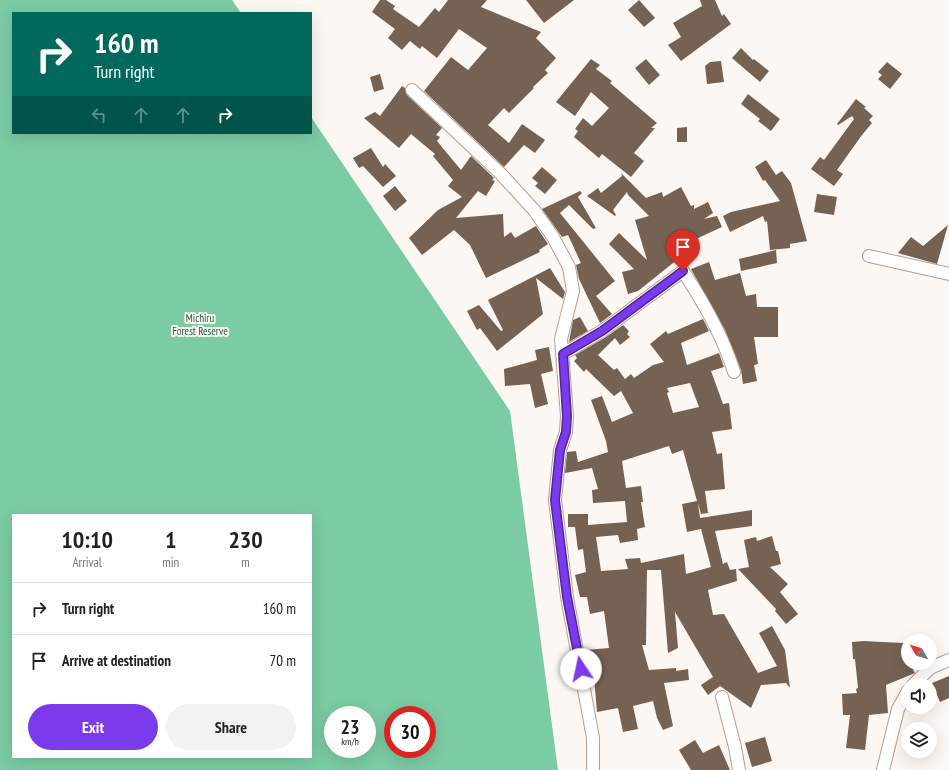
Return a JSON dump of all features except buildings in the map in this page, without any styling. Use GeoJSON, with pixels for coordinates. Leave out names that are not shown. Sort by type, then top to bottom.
{"type":"FeatureCollection","features":[{"type":"Feature","properties":{"kind":"street"},"geometry":{"type":"LineString","coordinates":[[412,90],[501,174],[534,210],[569,267],[573,287],[572,300],[562,334],[567,416],[566,432],[560,450],[555,500],[567,597],[593,738],[593,770]]}},
{"type":"Feature","properties":{"kind":"street"},"geometry":{"type":"LineString","coordinates":[[869,256],[949,274]]}},
{"type":"Feature","properties":{"kind":"street"},"geometry":{"type":"LineString","coordinates":[[563,354],[608,327],[683,271],[704,303],[717,329],[734,372]]}},
{"type":"Feature","properties":{"kind":"street"},"geometry":{"type":"LineString","coordinates":[[920,678],[930,668],[940,662],[949,660]]}},
{"type":"Feature","properties":{"kind":"street"},"geometry":{"type":"LineString","coordinates":[[722,697],[735,747],[739,770]]}},
{"type":"Feature","properties":{"kind":"street"},"geometry":{"type":"LineString","coordinates":[[883,770],[898,709],[901,704]]}},
{"type":"Feature","properties":{"kind":"green space","name":"Michiru Forest Reserve"},"geometry":{"type":"Polygon","coordinates":[[[0,0],[232,0],[240,12],[12,12],[12,134],[312,134],[312,118],[510,411],[558,770],[0,770],[0,0]]]}},
{"type":"Feature","properties":{"kind":"route"},"geometry":{"type":"LineString","coordinates":[[581,669],[567,597],[558,536],[555,500],[560,450],[566,432],[567,416],[563,354],[626,315],[683,271]]}}]}
